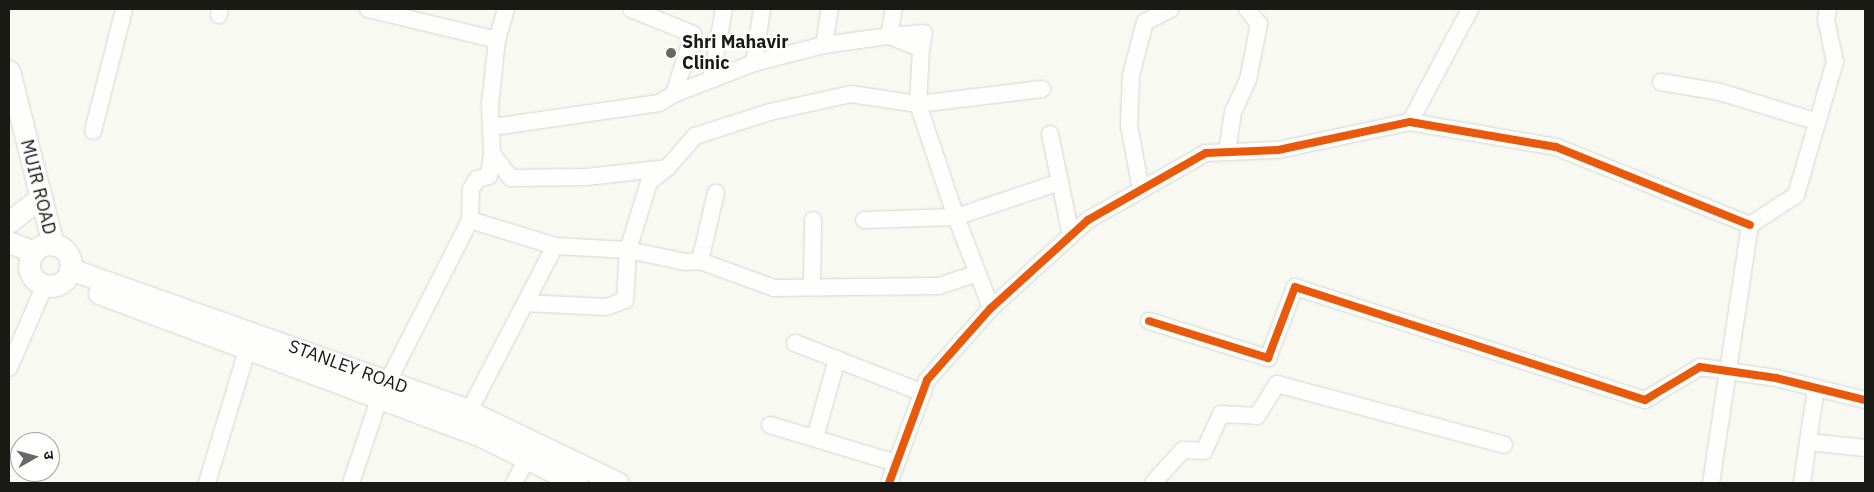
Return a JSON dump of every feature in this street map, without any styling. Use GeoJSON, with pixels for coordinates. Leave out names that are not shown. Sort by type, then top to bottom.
{"type":"FeatureCollection","features":[{"type":"Feature","properties":{"kind":"main road","name":"MUIR ROAD"},"geometry":{"type":"LineString","coordinates":[[9,71],[41,197],[39,254]]}},
{"type":"Feature","properties":{"kind":"main road"},"geometry":{"type":"LineString","coordinates":[[9,222],[41,197]]}},
{"type":"Feature","properties":{"kind":"main road"},"geometry":{"type":"LineString","coordinates":[[9,242],[39,254]]}},
{"type":"Feature","properties":{"kind":"main road"},"geometry":{"type":"LineString","coordinates":[[9,258],[65,250],[60,278],[33,278],[39,254]]}},
{"type":"Feature","properties":{"kind":"main road","name":"STANLEY ROAD"},"geometry":{"type":"LineString","coordinates":[[60,278],[384,389],[577,483]]}},
{"type":"Feature","properties":{"kind":"main road","name":"STANLEY ROAD"},"geometry":{"type":"LineString","coordinates":[[60,278],[248,347],[384,389],[469,411],[618,483]]}},
{"type":"Feature","properties":{"kind":"street"},"geometry":{"type":"LineString","coordinates":[[93,131],[124,9]]}},
{"type":"Feature","properties":{"kind":"street"},"geometry":{"type":"LineString","coordinates":[[368,9],[432,16],[497,40]]}},
{"type":"Feature","properties":{"kind":"street"},"geometry":{"type":"LineString","coordinates":[[351,483],[384,389],[470,220],[471,189],[477,179],[489,176],[492,154],[490,104],[497,40],[506,9]]}},
{"type":"Feature","properties":{"kind":"street"},"geometry":{"type":"LineString","coordinates":[[630,9],[651,13],[693,34],[674,94]]}},
{"type":"Feature","properties":{"kind":"street"},"geometry":{"type":"LineString","coordinates":[[711,80],[724,9]]}},
{"type":"Feature","properties":{"kind":"street"},"geometry":{"type":"LineString","coordinates":[[754,63],[762,9]]}},
{"type":"Feature","properties":{"kind":"street"},"geometry":{"type":"LineString","coordinates":[[824,45],[830,9]]}},
{"type":"Feature","properties":{"kind":"street"},"geometry":{"type":"LineString","coordinates":[[889,36],[894,9]]}},
{"type":"Feature","properties":{"kind":"street"},"geometry":{"type":"LineString","coordinates":[[1141,190],[1129,125],[1131,75],[1142,15],[1171,9]]}},
{"type":"Feature","properties":{"kind":"street"},"geometry":{"type":"LineString","coordinates":[[1226,152],[1233,112],[1248,80],[1259,24],[1247,9]]}},
{"type":"Feature","properties":{"kind":"street"},"geometry":{"type":"LineString","coordinates":[[1410,122],[1470,9]]}},
{"type":"Feature","properties":{"kind":"street"},"geometry":{"type":"LineString","coordinates":[[1711,483],[1730,371],[1750,226],[1796,195],[1835,62],[1826,19],[1828,9]]}},
{"type":"Feature","properties":{"kind":"street"},"geometry":{"type":"LineString","coordinates":[[492,127],[659,103],[674,94],[754,63],[824,45],[889,36],[921,48],[918,104],[956,217],[991,308]]}},
{"type":"Feature","properties":{"kind":"street"},"geometry":{"type":"LineString","coordinates":[[1661,82],[1720,92],[1818,122]]}},
{"type":"Feature","properties":{"kind":"street"},"geometry":{"type":"LineString","coordinates":[[525,303],[606,307],[625,300],[628,250],[649,182],[667,168],[695,136],[770,112],[851,94],[918,104],[1042,89]]}},
{"type":"Feature","properties":{"kind":"street"},"geometry":{"type":"LineString","coordinates":[[889,483],[927,380],[991,308],[1088,220],[1206,152],[1278,150],[1410,122],[1556,147],[1750,226]]}},
{"type":"Feature","properties":{"kind":"street"},"geometry":{"type":"LineString","coordinates":[[1050,134],[1071,235]]}},
{"type":"Feature","properties":{"kind":"street"},"geometry":{"type":"LineString","coordinates":[[492,154],[511,178],[586,177],[667,168]]}},
{"type":"Feature","properties":{"kind":"street"},"geometry":{"type":"LineString","coordinates":[[864,220],[956,217],[1060,182]]}},
{"type":"Feature","properties":{"kind":"street"},"geometry":{"type":"LineString","coordinates":[[700,261],[716,193]]}},
{"type":"Feature","properties":{"kind":"street"},"geometry":{"type":"LineString","coordinates":[[470,220],[555,246],[628,250],[686,262],[700,261],[774,288],[939,286],[978,273]]}},
{"type":"Feature","properties":{"kind":"street"},"geometry":{"type":"LineString","coordinates":[[812,287],[813,220]]}},
{"type":"Feature","properties":{"kind":"street"},"geometry":{"type":"LineString","coordinates":[[469,411],[555,246]]}},
{"type":"Feature","properties":{"kind":"street"},"geometry":{"type":"LineString","coordinates":[[9,368],[60,278]]}},
{"type":"Feature","properties":{"kind":"street"},"geometry":{"type":"LineString","coordinates":[[1149,321],[1268,358],[1296,287],[1645,400],[1700,367],[1816,388],[1865,400]]}},
{"type":"Feature","properties":{"kind":"street"},"geometry":{"type":"LineString","coordinates":[[795,343],[922,392]]}},
{"type":"Feature","properties":{"kind":"street"},"geometry":{"type":"LineString","coordinates":[[207,483],[248,347]]}},
{"type":"Feature","properties":{"kind":"street"},"geometry":{"type":"LineString","coordinates":[[815,438],[837,358]]}},
{"type":"Feature","properties":{"kind":"street"},"geometry":{"type":"LineString","coordinates":[[1153,483],[1183,450],[1204,451],[1221,414],[1257,416],[1277,384],[1504,445]]}},
{"type":"Feature","properties":{"kind":"street"},"geometry":{"type":"LineString","coordinates":[[1802,483],[1816,388]]}},
{"type":"Feature","properties":{"kind":"street"},"geometry":{"type":"LineString","coordinates":[[770,426],[896,463]]}},
{"type":"Feature","properties":{"kind":"street"},"geometry":{"type":"LineString","coordinates":[[1808,442],[1865,448]]}},
{"type":"Feature","properties":{"kind":"street"},"geometry":{"type":"LineString","coordinates":[[514,483],[527,459]]}},
{"type":"Feature","properties":{"kind":"cycle path"},"geometry":{"type":"LineString","coordinates":[[889,483],[927,380],[991,308],[1088,220],[1206,153],[1278,150],[1410,122],[1556,147],[1750,225]]}},
{"type":"Feature","properties":{"kind":"cycle path"},"geometry":{"type":"LineString","coordinates":[[1149,321],[1268,358],[1295,287],[1645,400],[1700,367],[1776,378],[1865,400]]}},
{"type":"Feature","properties":{"kind":"place","name":"Shri Mahavir Clinic"},"geometry":{"type":"Point","coordinates":[671,53]}}]}
